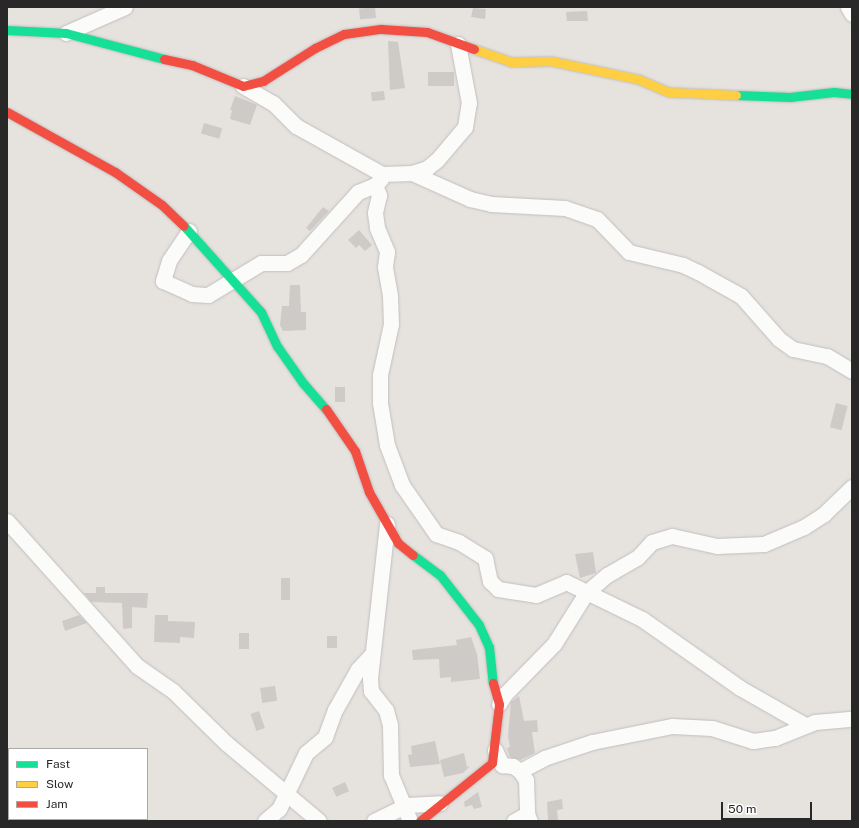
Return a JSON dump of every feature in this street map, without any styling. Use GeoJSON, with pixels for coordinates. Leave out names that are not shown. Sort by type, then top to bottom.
{"type":"FeatureCollection","features":[{"type":"Feature","properties":{"kind":"street"},"geometry":{"type":"LineString","coordinates":[[66,33],[125,7]]}},
{"type":"Feature","properties":{"kind":"street"},"geometry":{"type":"LineString","coordinates":[[848,7],[852,14]]}},
{"type":"Feature","properties":{"kind":"street"},"geometry":{"type":"LineString","coordinates":[[243,86],[263,81],[315,48],[344,34],[381,29],[426,32],[511,62],[551,61],[638,79],[669,92],[790,97],[834,92],[852,94]]}},
{"type":"Feature","properties":{"kind":"street"},"geometry":{"type":"LineString","coordinates":[[7,30],[66,33],[192,65],[243,86],[273,104],[296,126],[378,179]]}},
{"type":"Feature","properties":{"kind":"street"},"geometry":{"type":"LineString","coordinates":[[189,231],[169,261],[163,281],[200,296],[217,291],[261,263],[287,263],[301,255],[358,192],[378,179],[412,173],[427,168],[437,160],[465,127],[469,104],[458,44]]}},
{"type":"Feature","properties":{"kind":"street"},"geometry":{"type":"LineString","coordinates":[[7,112],[115,172],[162,205],[189,231],[231,281],[262,312],[277,346],[346,436],[355,451],[369,492],[398,543],[440,575],[454,589],[479,625],[489,647],[491,676],[499,704],[495,750],[492,763],[466,787],[440,803],[420,821]]}},
{"type":"Feature","properties":{"kind":"street"},"geometry":{"type":"LineString","coordinates":[[412,173],[425,176],[457,195],[470,200],[491,204],[565,208],[597,219],[629,252],[683,265],[698,272],[741,296],[779,339],[793,349],[827,356],[852,371]]}},
{"type":"Feature","properties":{"kind":"street"},"geometry":{"type":"LineString","coordinates":[[378,179],[379,195],[376,220],[387,252],[385,267],[390,296],[391,324],[380,375],[380,403],[389,452],[402,485],[436,534],[460,542],[486,558],[490,581],[498,590],[536,594],[566,582],[642,619],[740,688],[805,725]]}},
{"type":"Feature","properties":{"kind":"street"},"geometry":{"type":"LineString","coordinates":[[499,704],[505,694],[554,644],[586,593],[606,575],[637,558],[652,542],[661,538],[672,536],[717,546],[764,544],[804,527],[824,514],[852,487]]}},
{"type":"Feature","properties":{"kind":"street"},"geometry":{"type":"LineString","coordinates":[[7,521],[137,666],[173,691],[197,717],[319,821]]}},
{"type":"Feature","properties":{"kind":"street"},"geometry":{"type":"LineString","coordinates":[[387,524],[371,655],[371,690],[386,710],[390,725],[391,775],[410,821]]}},
{"type":"Feature","properties":{"kind":"street"},"geometry":{"type":"LineString","coordinates":[[265,821],[279,809],[306,753],[325,736],[335,710],[358,668],[371,655]]}},
{"type":"Feature","properties":{"kind":"street"},"geometry":{"type":"LineString","coordinates":[[520,771],[544,758],[578,746],[672,726],[712,728],[753,741],[775,738],[805,725],[830,719],[852,719]]}},
{"type":"Feature","properties":{"kind":"street"},"geometry":{"type":"LineString","coordinates":[[495,750],[502,765],[513,766],[520,771],[526,780],[524,819]]}},
{"type":"Feature","properties":{"kind":"street"},"geometry":{"type":"LineString","coordinates":[[374,821],[404,807],[440,803]]}},
{"type":"Feature","properties":{"kind":"building"},"geometry":{"type":"Polygon","coordinates":[[[375,7],[376,18],[360,19],[359,8],[375,7]]]}},
{"type":"Feature","properties":{"kind":"building"},"geometry":{"type":"Polygon","coordinates":[[[473,8],[486,9],[485,19],[471,17],[473,8]]]}},
{"type":"Feature","properties":{"kind":"building"},"geometry":{"type":"Polygon","coordinates":[[[587,11],[588,21],[567,21],[566,12],[587,11]]]}},
{"type":"Feature","properties":{"kind":"building"},"geometry":{"type":"Polygon","coordinates":[[[388,41],[398,42],[405,88],[390,90],[388,41]]]}},
{"type":"Feature","properties":{"kind":"building"},"geometry":{"type":"Polygon","coordinates":[[[428,72],[454,72],[454,86],[428,86],[428,72]]]}},
{"type":"Feature","properties":{"kind":"building"},"geometry":{"type":"Polygon","coordinates":[[[384,91],[385,100],[372,101],[371,92],[384,91]]]}},
{"type":"Feature","properties":{"kind":"building"},"geometry":{"type":"Polygon","coordinates":[[[235,96],[257,105],[250,125],[230,119],[232,110],[230,110],[235,96]]]}},
{"type":"Feature","properties":{"kind":"building"},"geometry":{"type":"Polygon","coordinates":[[[204,123],[222,128],[219,139],[201,134],[204,123]]]}},
{"type":"Feature","properties":{"kind":"building"},"geometry":{"type":"Polygon","coordinates":[[[323,207],[329,211],[310,231],[306,228],[323,207]]]}},
{"type":"Feature","properties":{"kind":"building"},"geometry":{"type":"Polygon","coordinates":[[[359,230],[372,245],[365,251],[359,245],[356,248],[348,240],[359,230]]]}},
{"type":"Feature","properties":{"kind":"building"},"geometry":{"type":"Polygon","coordinates":[[[290,285],[300,285],[301,312],[306,312],[306,330],[283,331],[280,325],[282,306],[289,306],[290,285]]]}},
{"type":"Feature","properties":{"kind":"building"},"geometry":{"type":"Polygon","coordinates":[[[335,387],[345,387],[345,402],[335,402],[335,387]]]}},
{"type":"Feature","properties":{"kind":"building"},"geometry":{"type":"Polygon","coordinates":[[[836,403],[848,406],[842,430],[830,427],[836,403]]]}},
{"type":"Feature","properties":{"kind":"building"},"geometry":{"type":"Polygon","coordinates":[[[593,552],[596,573],[580,578],[575,554],[593,552]]]}},
{"type":"Feature","properties":{"kind":"building"},"geometry":{"type":"Polygon","coordinates":[[[281,578],[290,578],[290,600],[281,600],[281,578]]]}},
{"type":"Feature","properties":{"kind":"building"},"geometry":{"type":"Polygon","coordinates":[[[96,587],[105,587],[105,593],[148,593],[147,608],[132,607],[132,628],[123,629],[122,603],[91,602],[84,593],[96,593],[96,587]]]}},
{"type":"Feature","properties":{"kind":"building"},"geometry":{"type":"Polygon","coordinates":[[[79,615],[87,623],[65,631],[62,621],[79,615]]]}},
{"type":"Feature","properties":{"kind":"building"},"geometry":{"type":"Polygon","coordinates":[[[155,615],[168,615],[168,621],[195,622],[194,638],[180,637],[180,643],[154,642],[155,615]]]}},
{"type":"Feature","properties":{"kind":"building"},"geometry":{"type":"Polygon","coordinates":[[[239,633],[249,633],[249,649],[239,649],[239,633]]]}},
{"type":"Feature","properties":{"kind":"building"},"geometry":{"type":"Polygon","coordinates":[[[327,636],[337,636],[337,648],[327,648],[327,636]]]}},
{"type":"Feature","properties":{"kind":"building"},"geometry":{"type":"Polygon","coordinates":[[[471,637],[477,654],[480,679],[451,682],[451,677],[440,678],[439,659],[413,660],[412,650],[457,645],[456,640],[471,637]]]}},
{"type":"Feature","properties":{"kind":"building"},"geometry":{"type":"Polygon","coordinates":[[[275,686],[277,701],[262,703],[260,688],[275,686]]]}},
{"type":"Feature","properties":{"kind":"building"},"geometry":{"type":"Polygon","coordinates":[[[519,696],[524,721],[537,720],[538,732],[532,732],[535,753],[520,760],[510,757],[507,748],[510,747],[508,736],[511,702],[519,696]]]}},
{"type":"Feature","properties":{"kind":"building"},"geometry":{"type":"Polygon","coordinates":[[[259,711],[265,728],[256,731],[250,714],[259,711]]]}},
{"type":"Feature","properties":{"kind":"building"},"geometry":{"type":"Polygon","coordinates":[[[435,741],[440,764],[410,767],[408,755],[412,754],[411,746],[435,741]]]}},
{"type":"Feature","properties":{"kind":"building"},"geometry":{"type":"Polygon","coordinates":[[[464,753],[467,767],[470,766],[463,773],[444,777],[440,760],[464,753]]]}},
{"type":"Feature","properties":{"kind":"building"},"geometry":{"type":"Polygon","coordinates":[[[345,782],[349,791],[336,797],[332,788],[345,782]]]}},
{"type":"Feature","properties":{"kind":"building"},"geometry":{"type":"Polygon","coordinates":[[[478,792],[482,807],[474,809],[472,805],[465,807],[464,802],[478,792]]]}},
{"type":"Feature","properties":{"kind":"building"},"geometry":{"type":"Polygon","coordinates":[[[562,799],[563,809],[557,810],[558,820],[548,820],[547,802],[562,799]]]}},
{"type":"Feature","properties":{"kind":"traffic: fast"},"geometry":{"type":"LineString","coordinates":[[7,30],[66,33],[164,59]]}},
{"type":"Feature","properties":{"kind":"traffic: fast"},"geometry":{"type":"LineString","coordinates":[[736,95],[790,97],[834,92],[852,94]]}},
{"type":"Feature","properties":{"kind":"traffic: fast"},"geometry":{"type":"LineString","coordinates":[[184,226],[261,312],[277,346],[303,383],[326,409]]}},
{"type":"Feature","properties":{"kind":"traffic: fast"},"geometry":{"type":"LineString","coordinates":[[413,555],[440,575],[479,625],[489,647],[493,683]]}},
{"type":"Feature","properties":{"kind":"traffic: slow"},"geometry":{"type":"LineString","coordinates":[[474,49],[511,62],[551,61],[638,79],[669,92],[736,95]]}},
{"type":"Feature","properties":{"kind":"traffic: jam"},"geometry":{"type":"LineString","coordinates":[[164,59],[192,65],[243,86],[263,81],[315,48],[344,34],[381,29],[427,32],[474,49]]}},
{"type":"Feature","properties":{"kind":"traffic: jam"},"geometry":{"type":"LineString","coordinates":[[7,112],[115,172],[162,205],[184,226]]}},
{"type":"Feature","properties":{"kind":"traffic: jam"},"geometry":{"type":"LineString","coordinates":[[326,409],[355,451],[369,492],[398,543],[413,555]]}},
{"type":"Feature","properties":{"kind":"traffic: jam"},"geometry":{"type":"LineString","coordinates":[[420,821],[492,763],[499,704],[493,683]]}}]}
